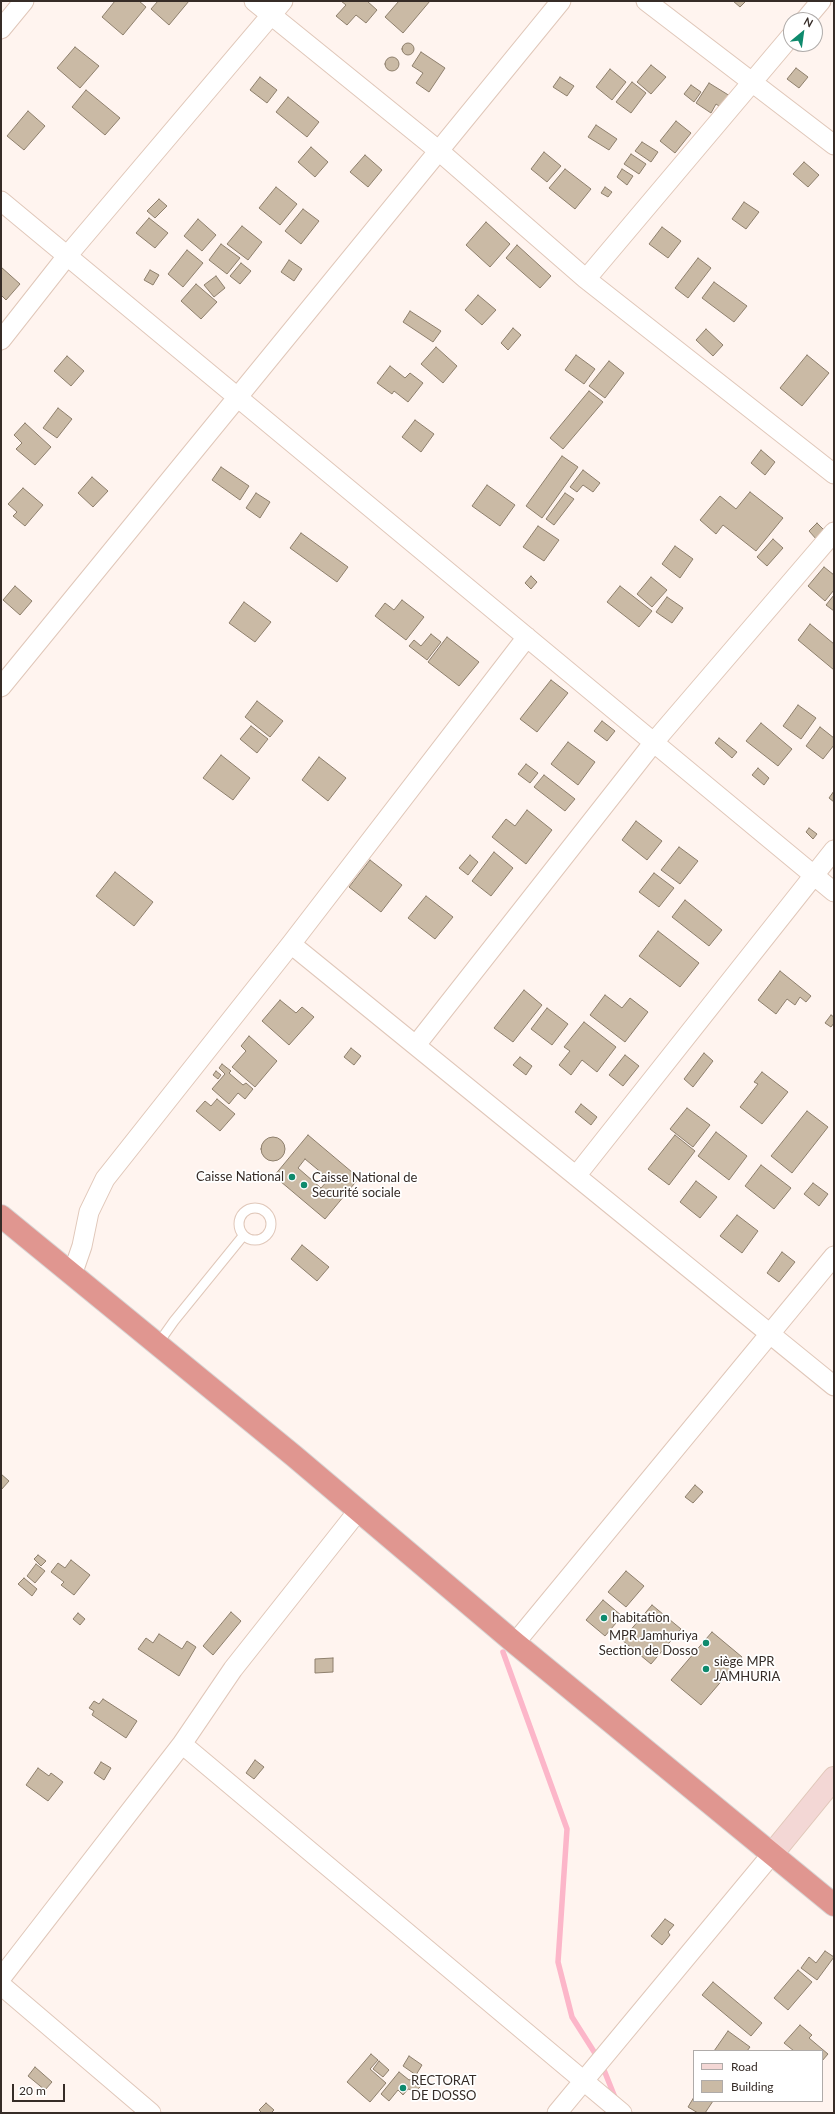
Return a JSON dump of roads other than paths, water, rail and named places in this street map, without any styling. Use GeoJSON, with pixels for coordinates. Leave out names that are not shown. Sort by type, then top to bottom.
{"type":"FeatureCollection","features":[{"type":"Feature","properties":{"kind":"highway"},"geometry":{"type":"LineString","coordinates":[[1,1216],[358,1511],[515,1643],[834,1904]]}},
{"type":"Feature","properties":{"kind":"main road"},"geometry":{"type":"LineString","coordinates":[[772,1854],[834,1778]]}},
{"type":"Feature","properties":{"kind":"street"},"geometry":{"type":"LineString","coordinates":[[1,29],[24,1]]}},
{"type":"Feature","properties":{"kind":"street"},"geometry":{"type":"LineString","coordinates":[[254,1],[277,8],[586,279],[834,474]]}},
{"type":"Feature","properties":{"kind":"street"},"geometry":{"type":"LineString","coordinates":[[1,687],[239,398],[561,1]]}},
{"type":"Feature","properties":{"kind":"street"},"geometry":{"type":"LineString","coordinates":[[646,1],[834,145]]}},
{"type":"Feature","properties":{"kind":"street"},"geometry":{"type":"LineString","coordinates":[[812,12],[821,1]]}},
{"type":"Feature","properties":{"kind":"street"},"geometry":{"type":"LineString","coordinates":[[1,340],[67,256],[277,8]]}},
{"type":"Feature","properties":{"kind":"street"},"geometry":{"type":"LineString","coordinates":[[586,279],[783,46]]}},
{"type":"Feature","properties":{"kind":"street"},"geometry":{"type":"LineString","coordinates":[[1,201],[834,892]]}},
{"type":"Feature","properties":{"kind":"street"},"geometry":{"type":"LineString","coordinates":[[416,1045],[654,742],[834,532]]}},
{"type":"Feature","properties":{"kind":"street"},"geometry":{"type":"LineString","coordinates":[[72,1275],[82,1246],[88,1212],[105,1179],[291,944],[527,637]]}},
{"type":"Feature","properties":{"kind":"street"},"geometry":{"type":"LineString","coordinates":[[576,1176],[834,850]]}},
{"type":"Feature","properties":{"kind":"street"},"geometry":{"type":"LineString","coordinates":[[291,944],[834,1386]]}},
{"type":"Feature","properties":{"kind":"street"},"geometry":{"type":"LineString","coordinates":[[515,1643],[834,1256]]}},
{"type":"Feature","properties":{"kind":"street"},"geometry":{"type":"LineString","coordinates":[[1,1978],[182,1744],[233,1669],[358,1511]]}},
{"type":"Feature","properties":{"kind":"street"},"geometry":{"type":"LineString","coordinates":[[182,1744],[622,2113]]}},
{"type":"Feature","properties":{"kind":"street"},"geometry":{"type":"LineString","coordinates":[[557,2113],[772,1854]]}},
{"type":"Feature","properties":{"kind":"street"},"geometry":{"type":"LineString","coordinates":[[1,1985],[151,2113]]}},
{"type":"Feature","properties":{"kind":"lane"},"geometry":{"type":"LineString","coordinates":[[157,1345],[174,1321],[243,1236]]}},
{"type":"Feature","properties":{"kind":"waterway"},"geometry":{"type":"LineString","coordinates":[[503,1652],[567,1829],[558,1962],[572,2017],[598,2058]]}},
{"type":"Feature","properties":{"kind":"waterway"},"geometry":{"type":"LineString","coordinates":[[602,2065],[616,2100]]}},
{"type":"Feature","properties":{"kind":"place","name":"Caisse National"},"geometry":{"type":"Point","coordinates":[292,1177]}},
{"type":"Feature","properties":{"kind":"place","name":"Caisse National de Securité sociale"},"geometry":{"type":"Point","coordinates":[304,1185]}},
{"type":"Feature","properties":{"kind":"place","name":"habitation"},"geometry":{"type":"Point","coordinates":[604,1618]}},
{"type":"Feature","properties":{"kind":"place","name":"MPR Jamhuriya Section de Dosso"},"geometry":{"type":"Point","coordinates":[706,1643]}},
{"type":"Feature","properties":{"kind":"place","name":"siège MPR JAMHURIA"},"geometry":{"type":"Point","coordinates":[706,1669]}},
{"type":"Feature","properties":{"kind":"place","name":"RECTORAT DE DOSSO"},"geometry":{"type":"Point","coordinates":[403,2088]}}]}
